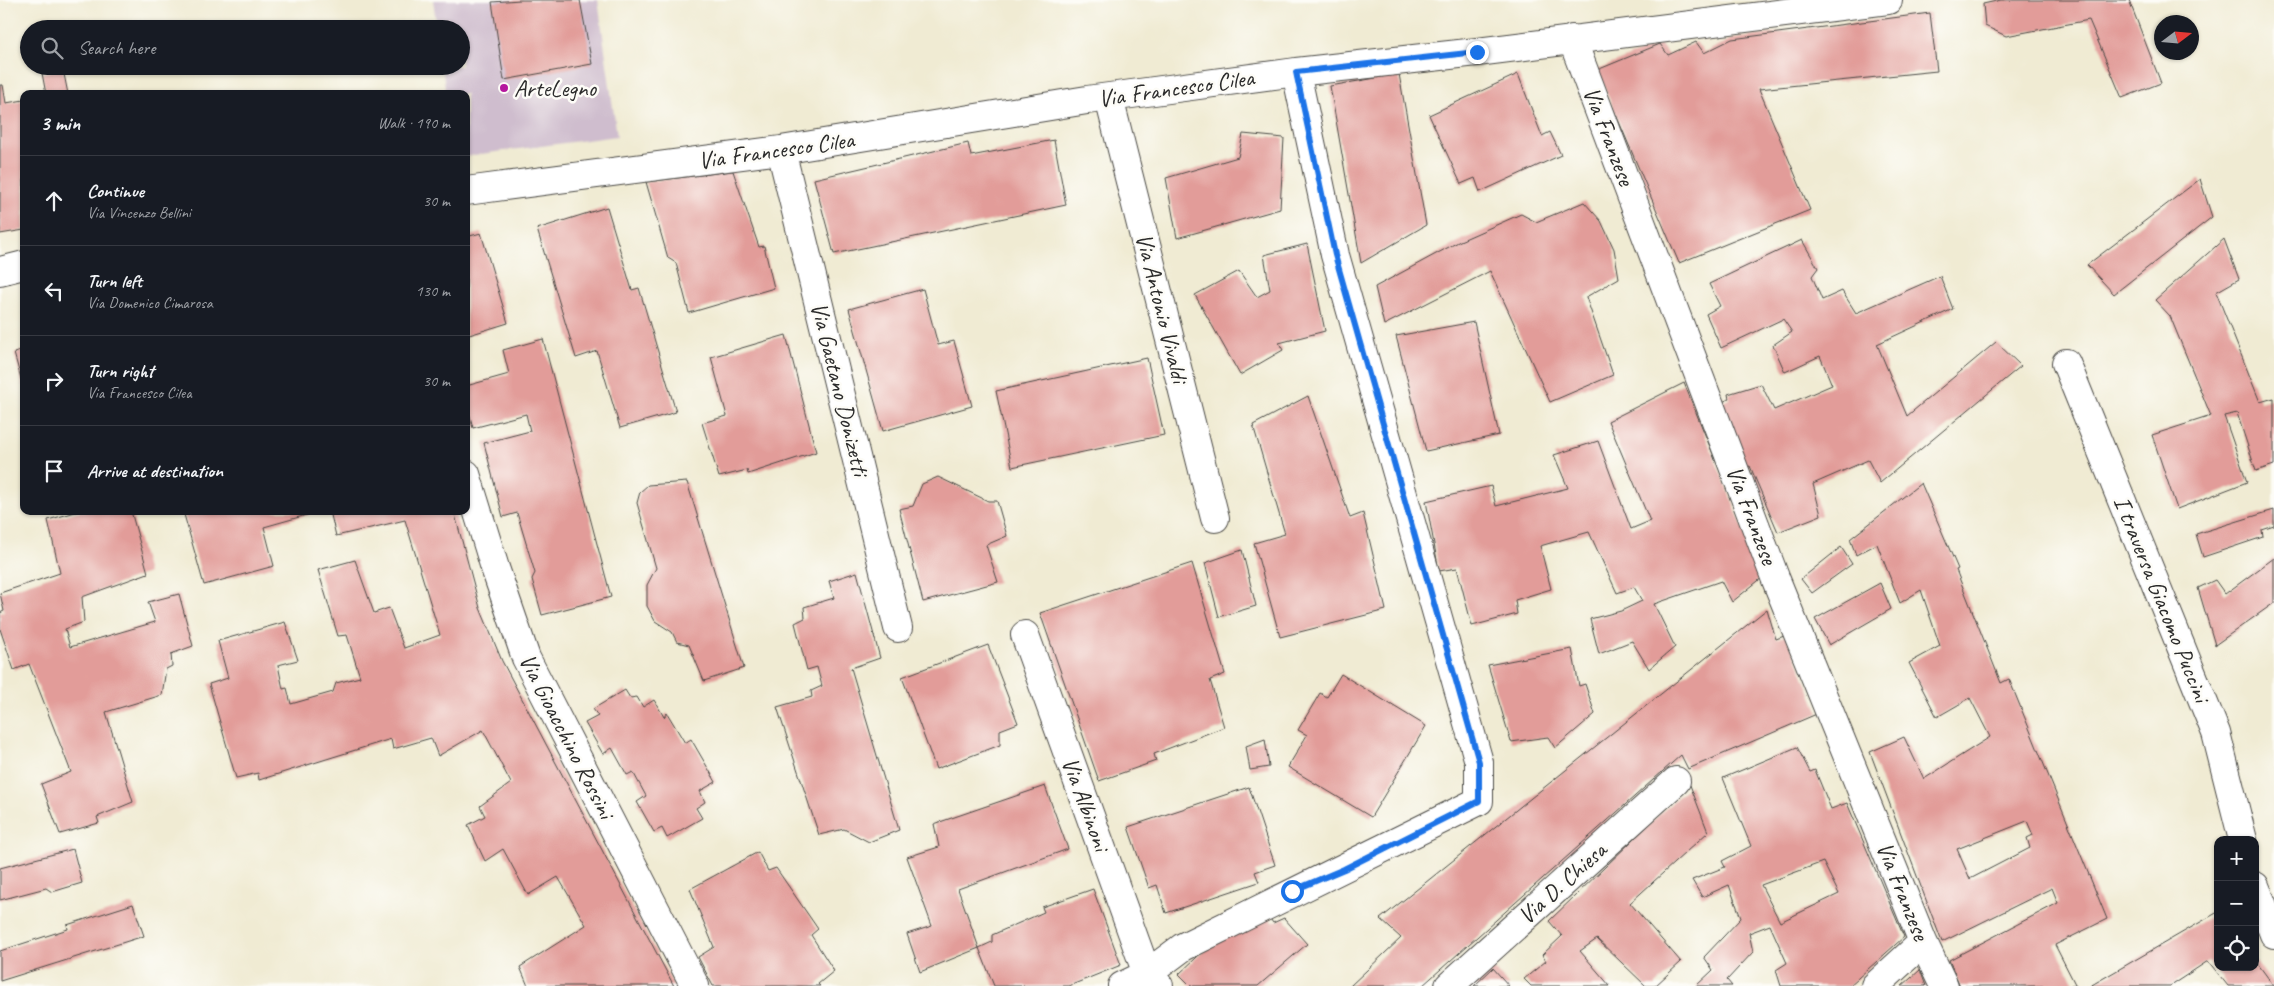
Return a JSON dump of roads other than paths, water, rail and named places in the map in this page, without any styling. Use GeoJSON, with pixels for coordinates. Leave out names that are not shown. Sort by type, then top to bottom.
{"type":"FeatureCollection","features":[{"type":"Feature","properties":{"kind":"street","name":"Via Francesco Cilea"},"geometry":{"type":"LineString","coordinates":[[470,191],[781,150],[1109,98],[1296,72],[1572,40],[1888,0]]}},
{"type":"Feature","properties":{"kind":"street","name":"Via Franzese"},"geometry":{"type":"LineString","coordinates":[[1572,40],[1776,580],[1923,942],[1944,986]]}},
{"type":"Feature","properties":{"kind":"street"},"geometry":{"type":"LineString","coordinates":[[1122,986],[1153,980],[1183,947],[1479,801],[1479,762],[1335,255],[1296,72]]}},
{"type":"Feature","properties":{"kind":"street","name":"Via Antonio Vivaldi"},"geometry":{"type":"LineString","coordinates":[[1109,98],[1215,518]]}},
{"type":"Feature","properties":{"kind":"street","name":"Via Gaetano Donizetti"},"geometry":{"type":"LineString","coordinates":[[781,150],[898,628]]}},
{"type":"Feature","properties":{"kind":"street"},"geometry":{"type":"LineString","coordinates":[[0,271],[20,266]]}},
{"type":"Feature","properties":{"kind":"street","name":"I traversa Giacomo Puccini"},"geometry":{"type":"LineString","coordinates":[[2066,363],[2216,733],[2243,836]]}},
{"type":"Feature","properties":{"kind":"street","name":"Via Gioacchino Rossini"},"geometry":{"type":"LineString","coordinates":[[470,487],[526,658],[695,986]]}},
{"type":"Feature","properties":{"kind":"street","name":"Via Albinoni"},"geometry":{"type":"LineString","coordinates":[[1025,635],[1153,980]]}},
{"type":"Feature","properties":{"kind":"street","name":"Via D. Chiesa"},"geometry":{"type":"LineString","coordinates":[[1449,986],[1676,781]]}},
{"type":"Feature","properties":{"kind":"street"},"geometry":{"type":"LineString","coordinates":[[2259,896],[2274,934]]}},
{"type":"Feature","properties":{"kind":"street"},"geometry":{"type":"LineString","coordinates":[[1875,986],[1923,942]]}},
{"type":"Feature","properties":{"kind":"place","name":"ArteLegno"},"geometry":{"type":"Point","coordinates":[504,88]}}]}
